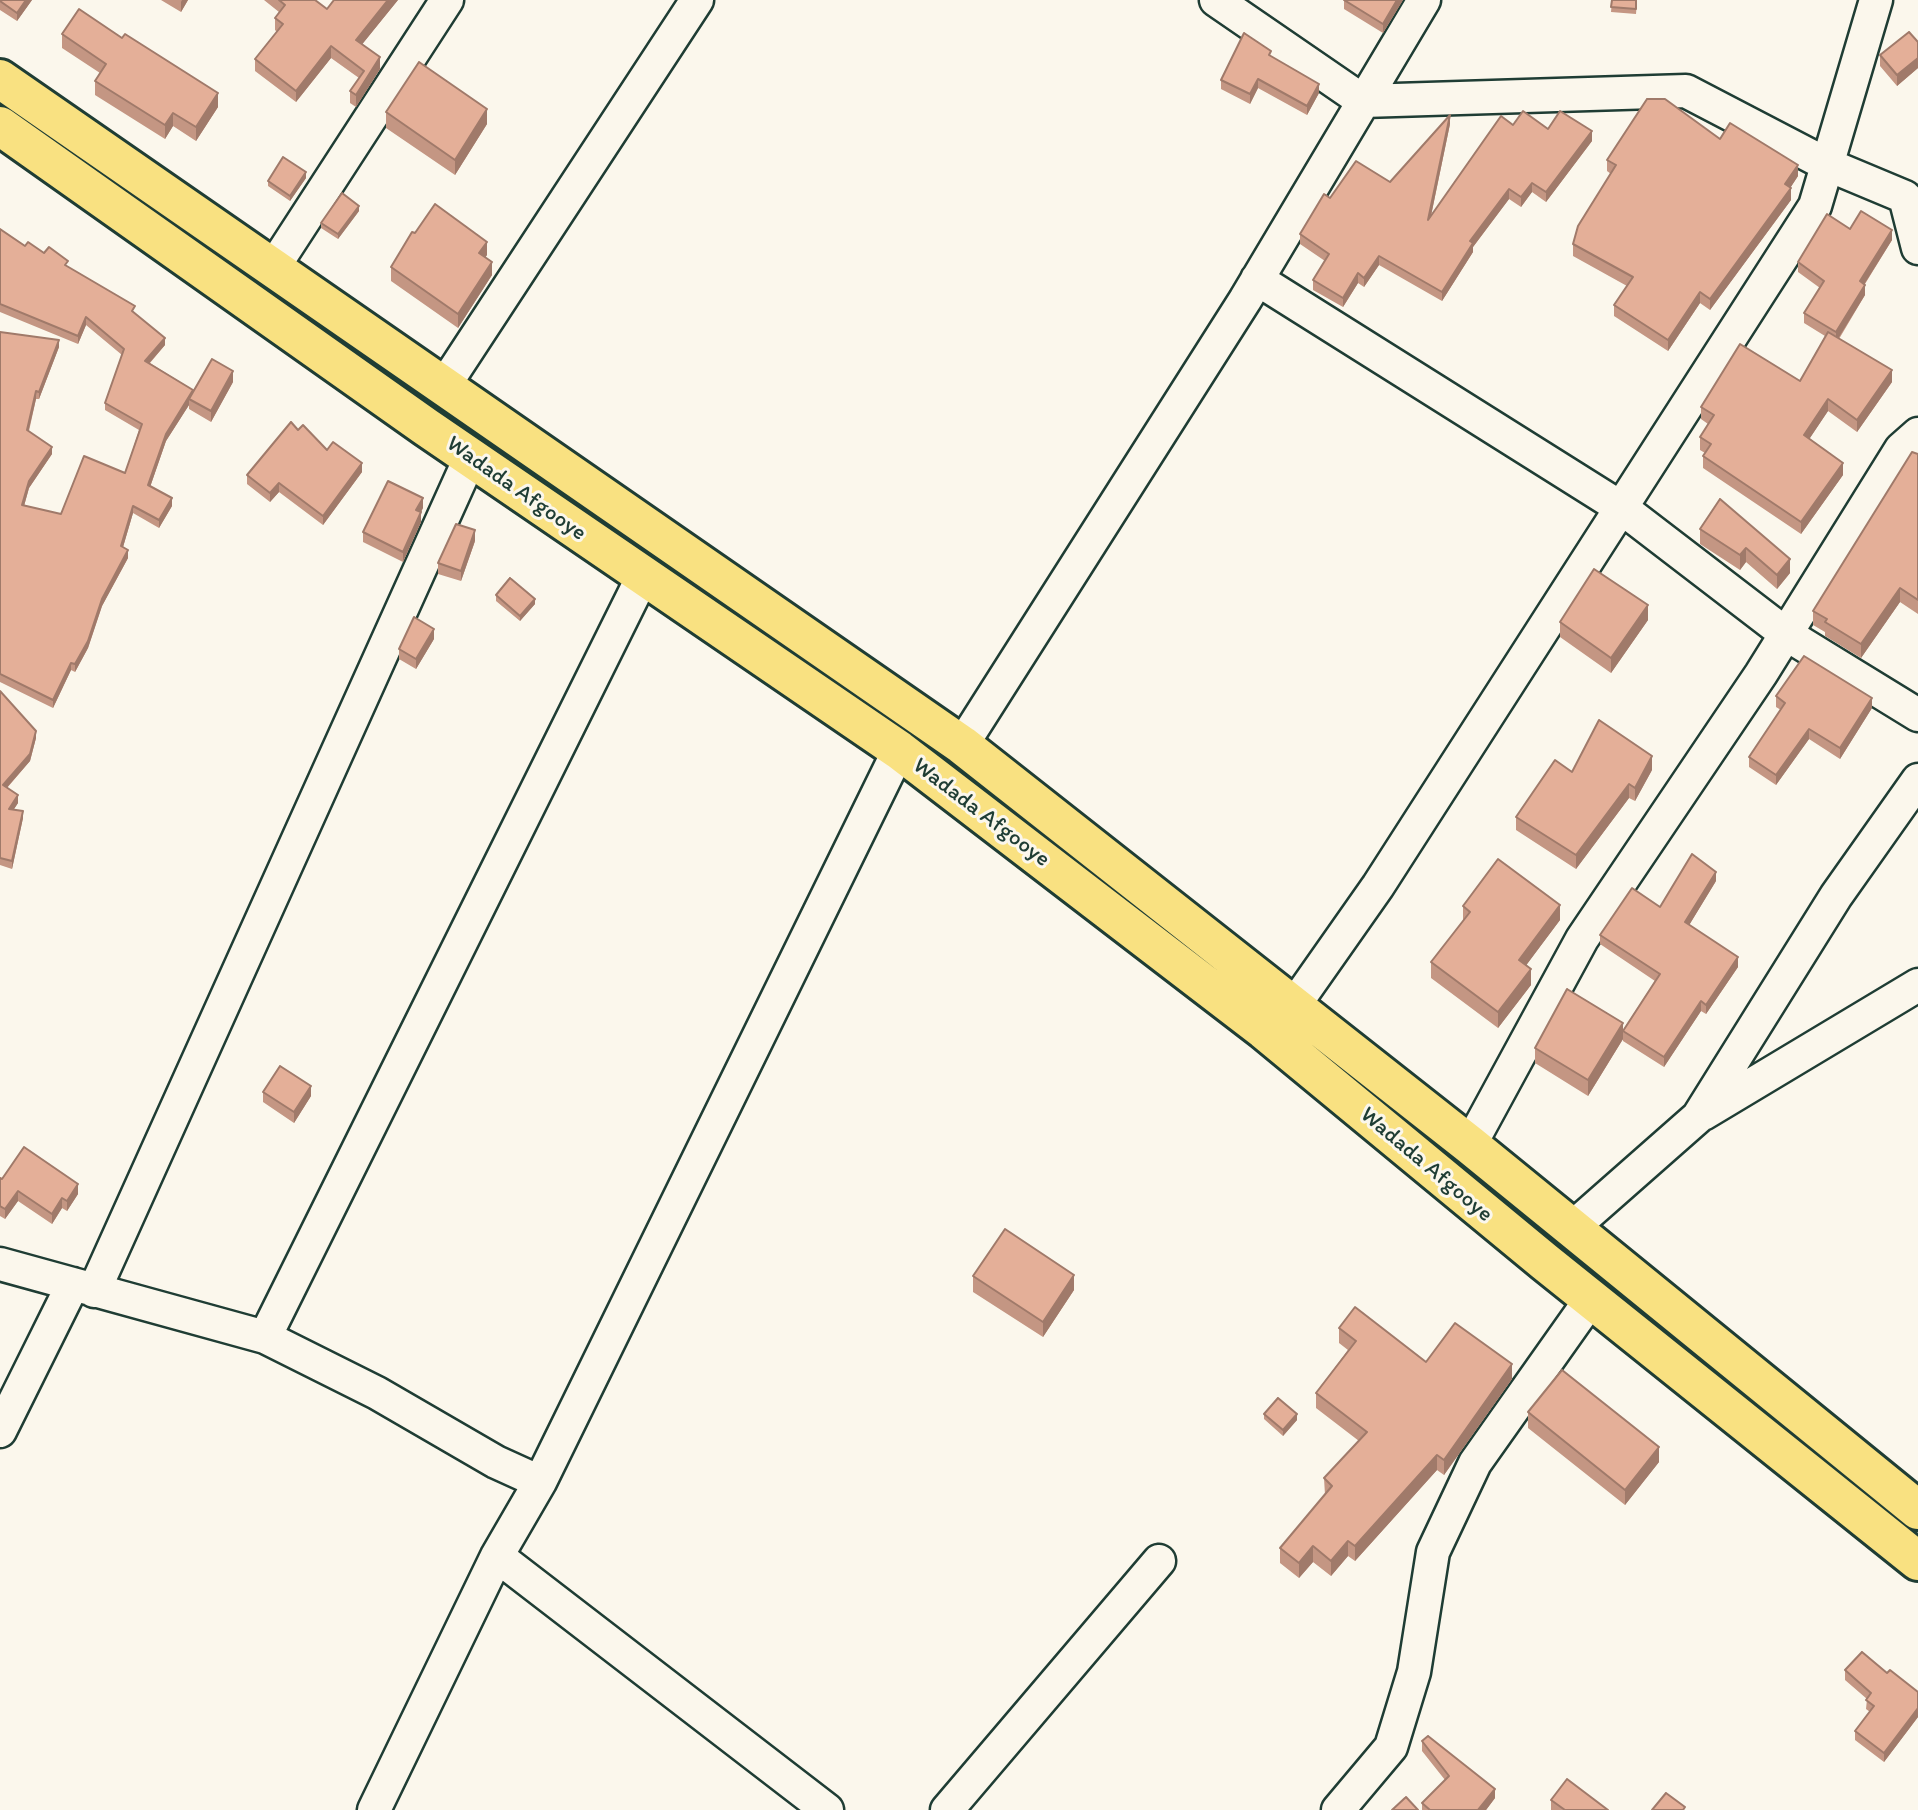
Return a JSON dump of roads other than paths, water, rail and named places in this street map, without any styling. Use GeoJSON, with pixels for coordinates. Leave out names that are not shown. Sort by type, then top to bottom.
{"type":"FeatureCollection","features":[{"type":"Feature","properties":{"kind":"highway","name":"Wadada Afgooye"},"geometry":{"type":"LineString","coordinates":[[0,79],[962,745],[1470,1144],[1918,1510]]}},
{"type":"Feature","properties":{"kind":"highway","name":"Wadada Afgooye"},"geometry":{"type":"LineString","coordinates":[[0,126],[643,576],[899,750],[1264,1030],[1591,1299],[1918,1561]]}},
{"type":"Feature","properties":{"kind":"street"},"geometry":{"type":"LineString","coordinates":[[273,268],[447,0]]}},
{"type":"Feature","properties":{"kind":"street"},"geometry":{"type":"LineString","coordinates":[[444,387],[697,0]]}},
{"type":"Feature","properties":{"kind":"street"},"geometry":{"type":"LineString","coordinates":[[1216,0],[1363,101],[1686,91],[1826,164],[1905,197],[1918,248]]}},
{"type":"Feature","properties":{"kind":"street"},"geometry":{"type":"LineString","coordinates":[[962,745],[1257,279],[1424,0]]}},
{"type":"Feature","properties":{"kind":"street"},"geometry":{"type":"LineString","coordinates":[[1293,1007],[1378,886],[1623,509],[1815,206],[1876,0]]}},
{"type":"Feature","properties":{"kind":"street"},"geometry":{"type":"LineString","coordinates":[[1257,279],[1623,509],[1786,634],[1918,715]]}},
{"type":"Feature","properties":{"kind":"street"},"geometry":{"type":"LineString","coordinates":[[1470,1144],[1582,939],[1786,634],[1901,449],[1918,434]]}},
{"type":"Feature","properties":{"kind":"street"},"geometry":{"type":"LineString","coordinates":[[0,1431],[83,1287],[471,456]]}},
{"type":"Feature","properties":{"kind":"street"},"geometry":{"type":"LineString","coordinates":[[265,1337],[643,576]]}},
{"type":"Feature","properties":{"kind":"street"},"geometry":{"type":"LineString","coordinates":[[374,1810],[497,1556],[540,1482],[899,750]]}},
{"type":"Feature","properties":{"kind":"street"},"geometry":{"type":"LineString","coordinates":[[1698,1116],[1836,896],[1918,780]]}},
{"type":"Feature","properties":{"kind":"street"},"geometry":{"type":"LineString","coordinates":[[1572,1228],[1698,1116],[1918,985]]}},
{"type":"Feature","properties":{"kind":"street"},"geometry":{"type":"LineString","coordinates":[[0,1264],[265,1337],[377,1393],[496,1462],[540,1482]]}},
{"type":"Feature","properties":{"kind":"street"},"geometry":{"type":"LineString","coordinates":[[1338,1810],[1391,1747],[1414,1672],[1433,1552],[1475,1463],[1591,1299]]}},
{"type":"Feature","properties":{"kind":"street"},"geometry":{"type":"LineString","coordinates":[[497,1556],[827,1810]]}},
{"type":"Feature","properties":{"kind":"street"},"geometry":{"type":"LineString","coordinates":[[947,1810],[1158,1561]]}}]}
